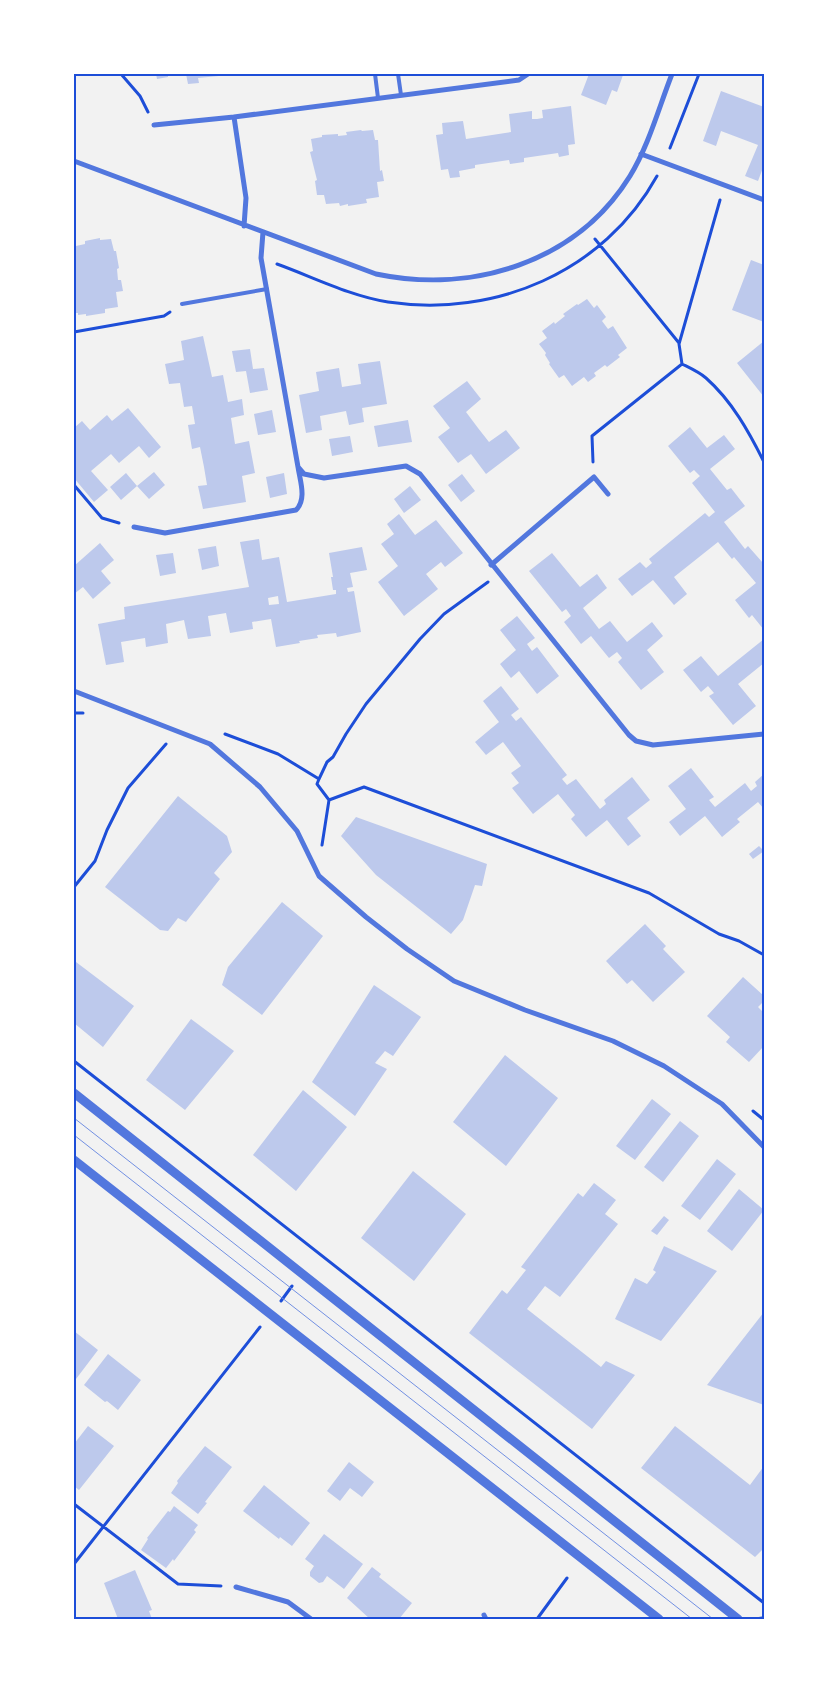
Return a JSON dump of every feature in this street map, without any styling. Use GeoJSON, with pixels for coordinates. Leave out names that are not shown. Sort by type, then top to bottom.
{"type":"FeatureCollection","features":[{"type":"Feature","properties":{"kind":"street"},"geometry":{"type":"LineString","coordinates":[[154,125],[234,117],[519,80],[528,74]]}},
{"type":"Feature","properties":{"kind":"street"},"geometry":{"type":"LineString","coordinates":[[74,161],[376,274],[419,280],[441,280],[506,271],[545,255],[578,233],[607,206],[630,176],[641,154],[672,74]]}},
{"type":"Feature","properties":{"kind":"street"},"geometry":{"type":"LineString","coordinates":[[234,117],[246,198],[244,226]]}},
{"type":"Feature","properties":{"kind":"street"},"geometry":{"type":"LineString","coordinates":[[641,154],[764,200]]}},
{"type":"Feature","properties":{"kind":"street"},"geometry":{"type":"LineString","coordinates":[[134,527],[165,533],[296,510],[300,505],[302,499],[298,467],[261,258],[263,232]]}},
{"type":"Feature","properties":{"kind":"street"},"geometry":{"type":"LineString","coordinates":[[298,467],[304,474],[324,478],[406,466],[420,474],[629,735],[636,741],[653,745],[764,734]]}},
{"type":"Feature","properties":{"kind":"street"},"geometry":{"type":"LineString","coordinates":[[491,564],[594,477],[608,494]]}},
{"type":"Feature","properties":{"kind":"street"},"geometry":{"type":"LineString","coordinates":[[74,691],[210,744],[260,787],[297,831],[318,876],[406,948],[454,980],[525,1010],[613,1041],[664,1066],[722,1104],[764,1146]]}},
{"type":"Feature","properties":{"kind":"street"},"geometry":{"type":"LineString","coordinates":[[74,1093],[738,1619]]}},
{"type":"Feature","properties":{"kind":"street"},"geometry":{"type":"LineString","coordinates":[[74,1160],[659,1619]]}},
{"type":"Feature","properties":{"kind":"street"},"geometry":{"type":"LineString","coordinates":[[236,1587],[288,1602],[311,1619]]}},
{"type":"Feature","properties":{"kind":"lane"},"geometry":{"type":"LineString","coordinates":[[375,74],[378,98]]}},
{"type":"Feature","properties":{"kind":"lane"},"geometry":{"type":"LineString","coordinates":[[398,74],[401,95]]}},
{"type":"Feature","properties":{"kind":"lane"},"geometry":{"type":"LineString","coordinates":[[182,304],[267,289]]}},
{"type":"Feature","properties":{"kind":"lane"},"geometry":{"type":"LineString","coordinates":[[759,1619],[764,1618]]}},
{"type":"Feature","properties":{"kind":"path"},"geometry":{"type":"LineString","coordinates":[[122,74],[140,96],[154,125]]}},
{"type":"Feature","properties":{"kind":"path"},"geometry":{"type":"LineString","coordinates":[[679,344],[599,245],[620,226],[644,198],[657,176],[699,74]]}},
{"type":"Feature","properties":{"kind":"path"},"geometry":{"type":"LineString","coordinates":[[682,364],[679,344],[724,185]]}},
{"type":"Feature","properties":{"kind":"path"},"geometry":{"type":"LineString","coordinates":[[74,332],[164,316],[182,304]]}},
{"type":"Feature","properties":{"kind":"path"},"geometry":{"type":"LineString","coordinates":[[682,364],[705,377],[721,393],[749,432],[764,462]]}},
{"type":"Feature","properties":{"kind":"path"},"geometry":{"type":"LineString","coordinates":[[594,477],[592,436],[682,364]]}},
{"type":"Feature","properties":{"kind":"path"},"geometry":{"type":"LineString","coordinates":[[74,485],[102,518],[134,527]]}},
{"type":"Feature","properties":{"kind":"path"},"geometry":{"type":"LineString","coordinates":[[322,848],[329,800],[317,784],[327,762],[333,757],[366,704],[420,639],[444,614],[499,574]]}},
{"type":"Feature","properties":{"kind":"path"},"geometry":{"type":"LineString","coordinates":[[74,887],[95,861],[107,830],[128,788],[177,731]]}},
{"type":"Feature","properties":{"kind":"path"},"geometry":{"type":"LineString","coordinates":[[222,733],[278,754],[319,779]]}},
{"type":"Feature","properties":{"kind":"path"},"geometry":{"type":"LineString","coordinates":[[329,800],[364,787],[649,893],[719,934],[740,941],[764,955]]}},
{"type":"Feature","properties":{"kind":"path"},"geometry":{"type":"LineString","coordinates":[[74,1061],[764,1603]]}},
{"type":"Feature","properties":{"kind":"path"},"geometry":{"type":"LineString","coordinates":[[750,1108],[764,1120]]}},
{"type":"Feature","properties":{"kind":"path"},"geometry":{"type":"LineString","coordinates":[[270,1315],[302,1274]]}},
{"type":"Feature","properties":{"kind":"path"},"geometry":{"type":"LineString","coordinates":[[74,1564],[256,1332]]}},
{"type":"Feature","properties":{"kind":"path"},"geometry":{"type":"LineString","coordinates":[[74,1504],[178,1584],[236,1587]]}},
{"type":"Feature","properties":{"kind":"path"},"geometry":{"type":"LineString","coordinates":[[537,1619],[567,1578]]}},
{"type":"Feature","properties":{"kind":"building"},"geometry":{"type":"Polygon","coordinates":[[[156,74],[168,74],[168,77],[157,79],[156,74]]]}},
{"type":"Feature","properties":{"kind":"building"},"geometry":{"type":"Polygon","coordinates":[[[186,74],[229,75],[198,78],[199,83],[188,84],[186,74]]]}},
{"type":"Feature","properties":{"kind":"building"},"geometry":{"type":"Polygon","coordinates":[[[589,74],[623,75],[617,92],[612,90],[606,105],[581,95],[589,74]]]}},
{"type":"Feature","properties":{"kind":"building"},"geometry":{"type":"Polygon","coordinates":[[[721,91],[764,107],[764,165],[758,181],[745,176],[758,145],[721,131],[716,146],[703,141],[721,91]]]}},
{"type":"Feature","properties":{"kind":"building"},"geometry":{"type":"Polygon","coordinates":[[[571,106],[575,144],[568,145],[569,155],[559,157],[558,153],[524,158],[524,162],[510,164],[509,160],[475,165],[475,168],[459,171],[460,177],[450,178],[448,169],[441,170],[436,135],[443,134],[442,123],[463,121],[466,139],[511,132],[509,114],[532,111],[532,119],[537,119],[543,118],[542,110],[571,106]]]}},
{"type":"Feature","properties":{"kind":"building"},"geometry":{"type":"Polygon","coordinates":[[[373,130],[375,140],[378,140],[380,171],[382,170],[384,181],[377,182],[379,197],[366,199],[367,203],[348,206],[348,204],[340,206],[339,203],[326,204],[324,195],[317,195],[315,181],[317,180],[310,152],[313,151],[311,139],[322,137],[322,135],[347,135],[346,132],[373,130]]]}},
{"type":"Feature","properties":{"kind":"building"},"geometry":{"type":"Polygon","coordinates":[[[100,238],[100,240],[111,239],[114,251],[116,251],[119,268],[117,269],[118,280],[121,280],[123,291],[116,292],[118,307],[105,309],[105,313],[86,316],[86,314],[78,315],[78,313],[74,313],[74,242],[76,242],[76,246],[85,244],[85,241],[100,238]]]}},
{"type":"Feature","properties":{"kind":"building"},"geometry":{"type":"Polygon","coordinates":[[[751,260],[764,265],[764,322],[732,310],[751,260]]]}},
{"type":"Feature","properties":{"kind":"building"},"geometry":{"type":"Polygon","coordinates":[[[587,299],[594,308],[597,305],[606,317],[602,321],[608,329],[613,326],[627,348],[618,355],[620,357],[607,367],[605,365],[594,373],[596,376],[588,382],[584,377],[572,386],[564,375],[559,378],[549,364],[546,353],[539,344],[547,338],[542,331],[554,322],[555,324],[565,316],[563,314],[587,299]]]}},
{"type":"Feature","properties":{"kind":"building"},"geometry":{"type":"Polygon","coordinates":[[[203,336],[212,377],[223,375],[228,402],[242,399],[244,415],[231,418],[235,444],[249,441],[255,473],[242,476],[246,502],[203,509],[198,486],[207,485],[200,447],[192,449],[188,425],[195,424],[192,406],[184,407],[180,383],[169,384],[165,364],[184,360],[181,341],[203,336]]]}},
{"type":"Feature","properties":{"kind":"building"},"geometry":{"type":"Polygon","coordinates":[[[764,341],[764,397],[737,363],[764,341]]]}},
{"type":"Feature","properties":{"kind":"building"},"geometry":{"type":"Polygon","coordinates":[[[250,349],[253,369],[264,368],[268,390],[250,393],[246,371],[236,372],[232,351],[250,349]]]}},
{"type":"Feature","properties":{"kind":"building"},"geometry":{"type":"Polygon","coordinates":[[[380,361],[387,404],[362,408],[364,422],[349,425],[346,411],[320,416],[322,430],[306,433],[299,395],[319,391],[316,372],[339,368],[342,387],[361,384],[358,364],[380,361]]]}},
{"type":"Feature","properties":{"kind":"building"},"geometry":{"type":"Polygon","coordinates":[[[467,381],[481,399],[466,412],[489,442],[506,430],[520,448],[486,474],[471,454],[458,463],[438,437],[450,428],[433,406],[467,381]]]}},
{"type":"Feature","properties":{"kind":"building"},"geometry":{"type":"Polygon","coordinates":[[[128,408],[161,447],[149,458],[139,446],[119,463],[111,454],[91,471],[108,490],[94,502],[74,478],[74,428],[82,421],[90,430],[107,415],[112,421],[128,408]]]}},
{"type":"Feature","properties":{"kind":"building"},"geometry":{"type":"Polygon","coordinates":[[[272,410],[276,432],[258,435],[254,414],[272,410]]]}},
{"type":"Feature","properties":{"kind":"building"},"geometry":{"type":"Polygon","coordinates":[[[408,420],[412,442],[378,447],[374,426],[408,420]]]}},
{"type":"Feature","properties":{"kind":"building"},"geometry":{"type":"Polygon","coordinates":[[[690,427],[707,448],[724,435],[735,449],[710,469],[727,490],[731,488],[745,506],[724,522],[745,549],[748,546],[763,563],[764,561],[764,630],[752,615],[749,618],[735,600],[756,583],[734,557],[732,559],[718,542],[674,577],[687,594],[674,605],[653,580],[632,596],[618,579],[640,562],[646,568],[652,563],[649,559],[705,513],[709,517],[715,512],[692,483],[700,476],[694,470],[690,473],[668,446],[690,427]]]}},
{"type":"Feature","properties":{"kind":"building"},"geometry":{"type":"Polygon","coordinates":[[[350,436],[353,452],[332,456],[329,439],[350,436]]]}},
{"type":"Feature","properties":{"kind":"building"},"geometry":{"type":"Polygon","coordinates":[[[154,472],[165,485],[149,499],[137,486],[154,472]]]}},
{"type":"Feature","properties":{"kind":"building"},"geometry":{"type":"Polygon","coordinates":[[[126,473],[137,486],[121,500],[110,487],[126,473]]]}},
{"type":"Feature","properties":{"kind":"building"},"geometry":{"type":"Polygon","coordinates":[[[284,473],[287,494],[270,498],[266,477],[284,473]]]}},
{"type":"Feature","properties":{"kind":"building"},"geometry":{"type":"Polygon","coordinates":[[[462,474],[475,491],[461,502],[448,485],[462,474]]]}},
{"type":"Feature","properties":{"kind":"building"},"geometry":{"type":"Polygon","coordinates":[[[410,486],[421,500],[404,513],[394,499],[410,486]]]}},
{"type":"Feature","properties":{"kind":"building"},"geometry":{"type":"Polygon","coordinates":[[[399,514],[415,535],[436,520],[463,553],[445,567],[441,562],[426,574],[438,589],[404,616],[378,582],[398,566],[381,544],[394,534],[387,524],[399,514]]]}},
{"type":"Feature","properties":{"kind":"building"},"geometry":{"type":"Polygon","coordinates":[[[259,539],[262,560],[279,557],[287,602],[336,594],[336,590],[333,590],[329,553],[362,547],[367,570],[350,573],[353,587],[347,588],[348,592],[354,591],[361,632],[337,637],[336,633],[317,635],[318,638],[276,647],[271,619],[252,622],[253,629],[230,633],[226,613],[208,616],[211,636],[188,639],[184,620],[166,624],[168,643],[146,647],[145,638],[121,642],[124,662],[106,665],[98,624],[125,619],[124,607],[249,587],[240,542],[259,539]],[[278,596],[268,598],[269,605],[279,604],[278,596]]]}},
{"type":"Feature","properties":{"kind":"building"},"geometry":{"type":"Polygon","coordinates":[[[100,543],[114,560],[101,571],[111,583],[93,599],[83,587],[74,594],[74,566],[100,543]]]}},
{"type":"Feature","properties":{"kind":"building"},"geometry":{"type":"Polygon","coordinates":[[[216,546],[219,566],[202,570],[198,549],[216,546]]]}},
{"type":"Feature","properties":{"kind":"building"},"geometry":{"type":"Polygon","coordinates":[[[173,553],[176,573],[160,576],[156,555],[173,553]]]}},
{"type":"Feature","properties":{"kind":"building"},"geometry":{"type":"Polygon","coordinates":[[[552,553],[580,587],[597,574],[607,588],[583,608],[599,629],[610,621],[627,642],[652,622],[663,636],[647,650],[664,672],[641,690],[618,662],[622,658],[617,652],[609,658],[591,636],[581,644],[564,622],[571,616],[566,609],[562,612],[529,571],[552,553]]]}},
{"type":"Feature","properties":{"kind":"building"},"geometry":{"type":"Polygon","coordinates":[[[517,616],[535,638],[527,644],[532,651],[537,647],[559,676],[537,694],[519,671],[511,678],[500,664],[516,650],[500,630],[517,616]]]}},
{"type":"Feature","properties":{"kind":"building"},"geometry":{"type":"Polygon","coordinates":[[[764,639],[764,663],[738,684],[756,706],[733,725],[709,696],[714,693],[708,686],[701,692],[683,670],[701,656],[718,676],[764,639]]]}},
{"type":"Feature","properties":{"kind":"building"},"geometry":{"type":"Polygon","coordinates":[[[501,686],[519,709],[511,715],[516,721],[521,717],[567,775],[562,779],[567,785],[576,779],[600,809],[606,804],[604,800],[632,777],[650,800],[627,818],[641,836],[628,846],[607,820],[586,837],[571,819],[575,815],[558,794],[533,814],[512,788],[519,783],[511,773],[521,766],[503,742],[486,755],[475,742],[499,722],[483,701],[501,686]]]}},
{"type":"Feature","properties":{"kind":"building"},"geometry":{"type":"Polygon","coordinates":[[[691,768],[714,797],[709,800],[715,807],[745,783],[751,791],[757,786],[755,782],[764,774],[764,809],[758,802],[737,819],[740,822],[722,837],[705,816],[680,836],[669,822],[686,809],[668,786],[691,768]]]}},
{"type":"Feature","properties":{"kind":"building"},"geometry":{"type":"Polygon","coordinates":[[[178,796],[227,836],[232,852],[214,873],[220,879],[186,922],[178,918],[168,931],[160,930],[105,887],[178,796]]]}},
{"type":"Feature","properties":{"kind":"building"},"geometry":{"type":"Polygon","coordinates":[[[356,817],[487,864],[482,886],[475,885],[463,920],[451,934],[376,875],[341,836],[356,817]]]}},
{"type":"Feature","properties":{"kind":"building"},"geometry":{"type":"Polygon","coordinates":[[[759,846],[764,851],[753,859],[749,854],[759,846]]]}},
{"type":"Feature","properties":{"kind":"building"},"geometry":{"type":"Polygon","coordinates":[[[282,902],[323,936],[262,1015],[222,985],[228,967],[282,902]]]}},
{"type":"Feature","properties":{"kind":"building"},"geometry":{"type":"Polygon","coordinates":[[[645,924],[666,946],[663,949],[685,972],[653,1002],[632,980],[627,984],[606,961],[645,924]]]}},
{"type":"Feature","properties":{"kind":"building"},"geometry":{"type":"Polygon","coordinates":[[[76,962],[134,1006],[103,1047],[74,1023],[74,964],[76,962]]]}},
{"type":"Feature","properties":{"kind":"building"},"geometry":{"type":"Polygon","coordinates":[[[743,977],[764,996],[764,1001],[758,1007],[764,1013],[764,1046],[749,1062],[726,1042],[730,1037],[707,1016],[743,977]]]}},
{"type":"Feature","properties":{"kind":"building"},"geometry":{"type":"Polygon","coordinates":[[[374,985],[421,1017],[393,1056],[385,1051],[375,1063],[387,1069],[355,1116],[312,1082],[374,985]]]}},
{"type":"Feature","properties":{"kind":"building"},"geometry":{"type":"Polygon","coordinates":[[[191,1019],[234,1051],[185,1110],[146,1080],[191,1019]]]}},
{"type":"Feature","properties":{"kind":"building"},"geometry":{"type":"Polygon","coordinates":[[[505,1055],[558,1098],[506,1166],[453,1122],[505,1055]]]}},
{"type":"Feature","properties":{"kind":"building"},"geometry":{"type":"Polygon","coordinates":[[[303,1090],[347,1127],[296,1191],[253,1155],[303,1090]]]}},
{"type":"Feature","properties":{"kind":"building"},"geometry":{"type":"Polygon","coordinates":[[[652,1099],[671,1114],[635,1160],[616,1146],[652,1099]]]}},
{"type":"Feature","properties":{"kind":"building"},"geometry":{"type":"Polygon","coordinates":[[[680,1121],[699,1136],[663,1182],[644,1167],[680,1121]]]}},
{"type":"Feature","properties":{"kind":"building"},"geometry":{"type":"Polygon","coordinates":[[[717,1159],[736,1174],[700,1220],[681,1206],[717,1159]]]}},
{"type":"Feature","properties":{"kind":"building"},"geometry":{"type":"Polygon","coordinates":[[[413,1171],[466,1214],[414,1281],[361,1238],[413,1171]]]}},
{"type":"Feature","properties":{"kind":"building"},"geometry":{"type":"Polygon","coordinates":[[[594,1183],[616,1200],[605,1214],[618,1224],[560,1297],[545,1286],[527,1309],[601,1367],[606,1361],[635,1375],[592,1429],[469,1333],[502,1290],[507,1294],[526,1270],[521,1267],[578,1193],[583,1197],[594,1183]]]}},
{"type":"Feature","properties":{"kind":"building"},"geometry":{"type":"Polygon","coordinates":[[[739,1189],[764,1210],[732,1251],[707,1231],[739,1189]]]}},
{"type":"Feature","properties":{"kind":"building"},"geometry":{"type":"Polygon","coordinates":[[[664,1216],[669,1220],[657,1235],[651,1231],[664,1216]]]}},
{"type":"Feature","properties":{"kind":"building"},"geometry":{"type":"Polygon","coordinates":[[[664,1246],[717,1271],[661,1341],[615,1319],[635,1278],[647,1284],[656,1272],[653,1270],[664,1246]]]}},
{"type":"Feature","properties":{"kind":"building"},"geometry":{"type":"Polygon","coordinates":[[[764,1312],[763,1395],[764,1405],[707,1385],[764,1312]]]}},
{"type":"Feature","properties":{"kind":"building"},"geometry":{"type":"Polygon","coordinates":[[[74,1331],[98,1350],[76,1379],[74,1377],[74,1331]]]}},
{"type":"Feature","properties":{"kind":"building"},"geometry":{"type":"Polygon","coordinates":[[[108,1354],[141,1380],[118,1410],[84,1385],[108,1354]]]}},
{"type":"Feature","properties":{"kind":"building"},"geometry":{"type":"Polygon","coordinates":[[[88,1426],[114,1446],[79,1490],[74,1486],[74,1444],[88,1426]]]}},
{"type":"Feature","properties":{"kind":"building"},"geometry":{"type":"Polygon","coordinates":[[[675,1426],[750,1485],[764,1466],[764,1548],[755,1557],[641,1468],[675,1426]]]}},
{"type":"Feature","properties":{"kind":"building"},"geometry":{"type":"Polygon","coordinates":[[[205,1446],[232,1467],[198,1514],[171,1493],[178,1483],[177,1481],[205,1446]]]}},
{"type":"Feature","properties":{"kind":"building"},"geometry":{"type":"Polygon","coordinates":[[[349,1462],[374,1482],[362,1497],[350,1488],[340,1501],[327,1491],[349,1462]]]}},
{"type":"Feature","properties":{"kind":"building"},"geometry":{"type":"Polygon","coordinates":[[[264,1485],[310,1523],[292,1546],[280,1537],[279,1539],[243,1511],[264,1485]]]}},
{"type":"Feature","properties":{"kind":"building"},"geometry":{"type":"Polygon","coordinates":[[[174,1506],[198,1525],[194,1530],[196,1532],[174,1561],[173,1559],[166,1568],[141,1550],[147,1538],[174,1506]]]}},
{"type":"Feature","properties":{"kind":"building"},"geometry":{"type":"Polygon","coordinates":[[[324,1534],[363,1564],[344,1589],[327,1576],[323,1582],[319,1583],[310,1576],[314,1566],[305,1559],[324,1534]]]}},
{"type":"Feature","properties":{"kind":"building"},"geometry":{"type":"Polygon","coordinates":[[[372,1567],[381,1574],[379,1577],[412,1603],[399,1619],[370,1619],[347,1598],[372,1567]]]}},
{"type":"Feature","properties":{"kind":"building"},"geometry":{"type":"Polygon","coordinates":[[[135,1570],[152,1610],[149,1611],[152,1619],[118,1619],[104,1583],[135,1570]]]}},
{"type":"Feature","properties":{"kind":"tram line"},"geometry":{"type":"LineString","coordinates":[[74,1118],[713,1619]]}},
{"type":"Feature","properties":{"kind":"tram line"},"geometry":{"type":"LineString","coordinates":[[74,1135],[692,1619]]}}]}
